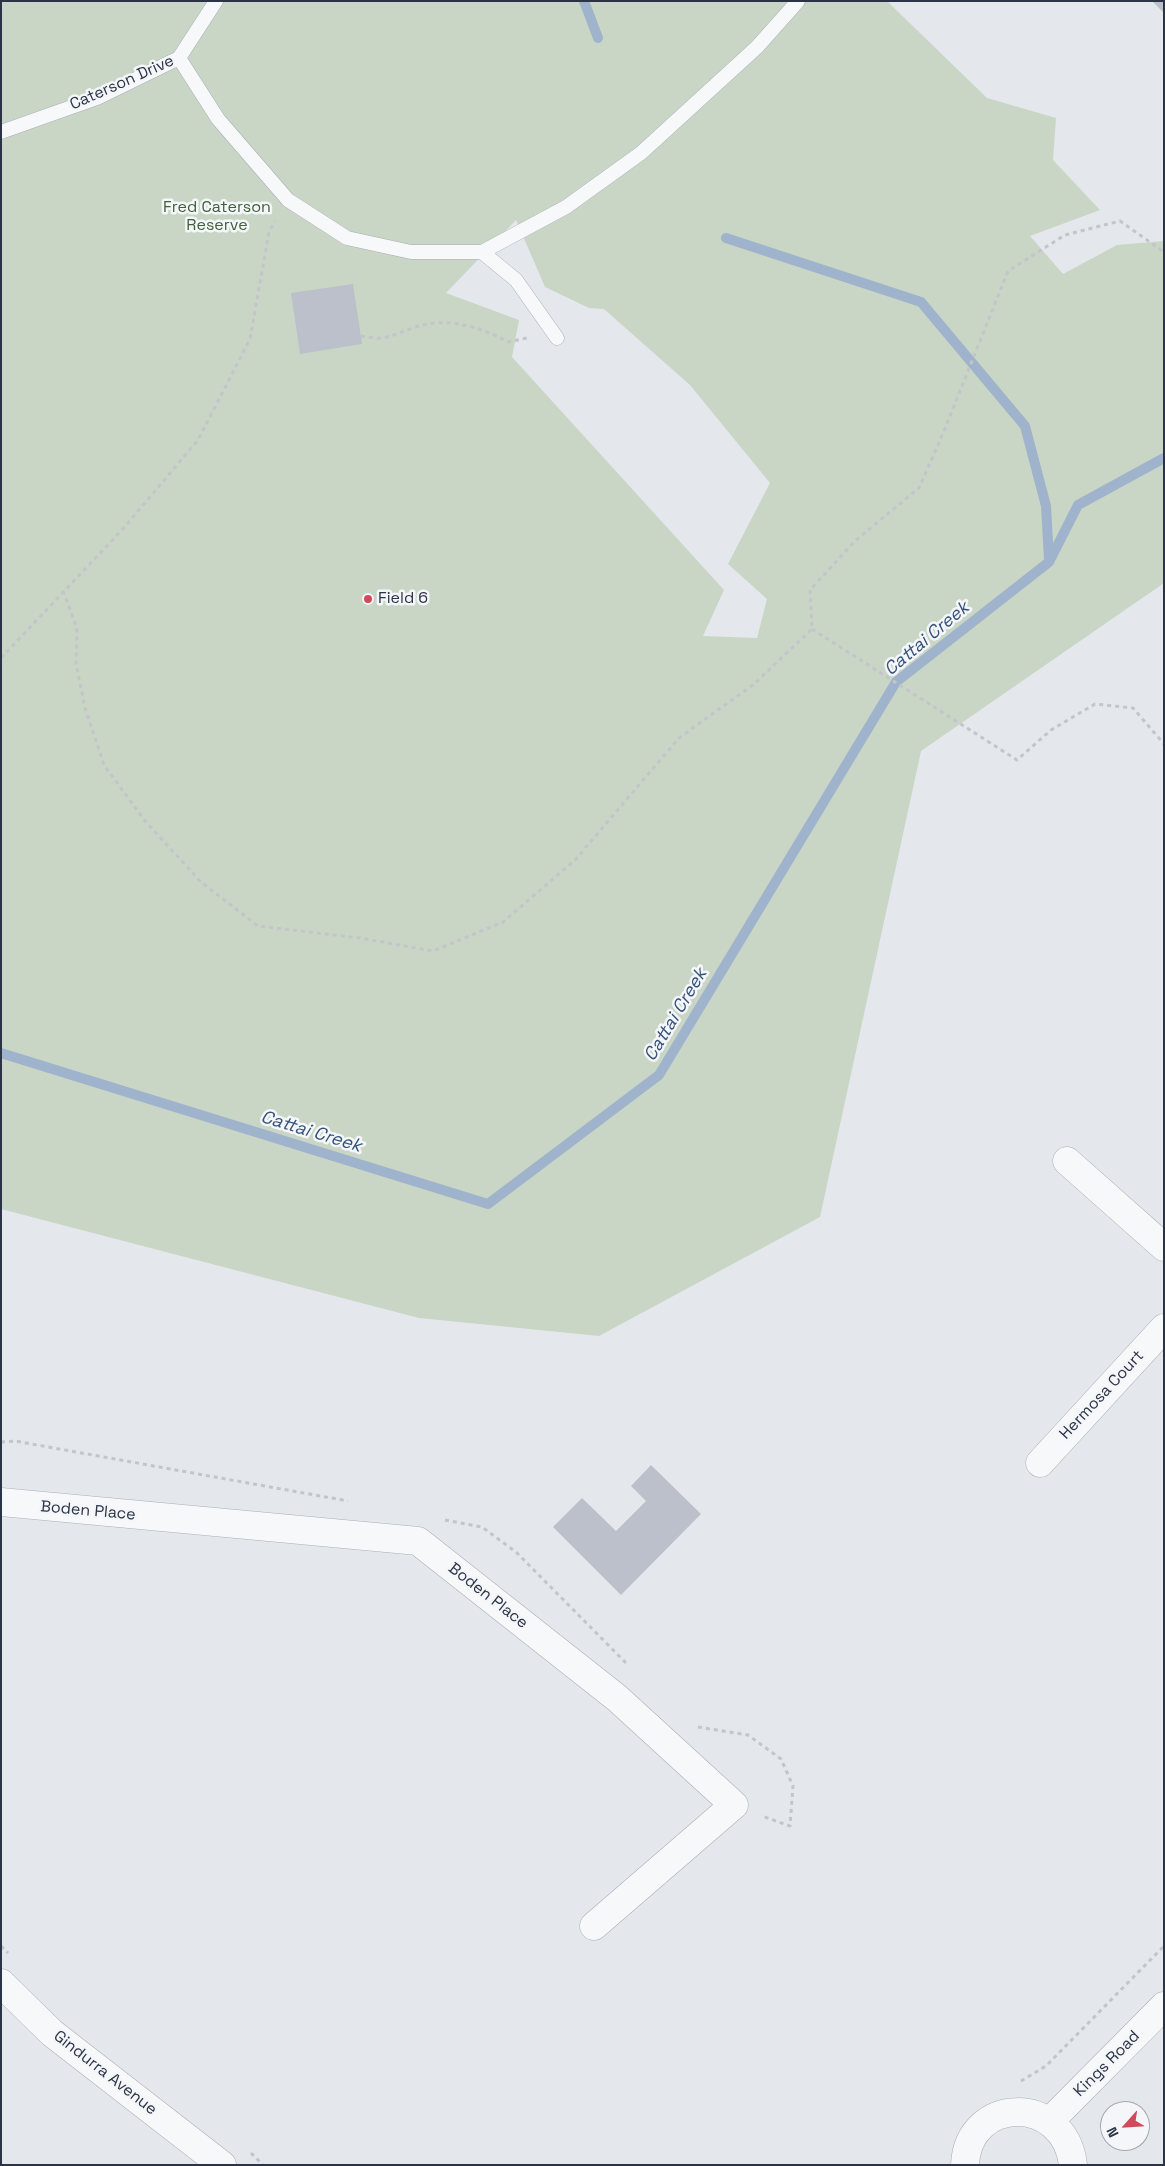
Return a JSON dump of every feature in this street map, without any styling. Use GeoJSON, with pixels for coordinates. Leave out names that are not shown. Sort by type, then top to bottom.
{"type":"FeatureCollection","features":[{"type":"Feature","properties":{"kind":"street"},"geometry":{"type":"LineString","coordinates":[[1067,1161],[1164,1247]]}},
{"type":"Feature","properties":{"kind":"street","name":"Hermosa Court"},"geometry":{"type":"LineString","coordinates":[[1040,1463],[1159,1342]]}},
{"type":"Feature","properties":{"kind":"street","name":"Boden Place"},"geometry":{"type":"LineString","coordinates":[[1,1502],[418,1541],[617,1698],[734,1805],[594,1926]]}},
{"type":"Feature","properties":{"kind":"street","name":"Gindurra Avenue"},"geometry":{"type":"LineString","coordinates":[[1,1983],[52,2033],[213,2162]]}},
{"type":"Feature","properties":{"kind":"street","name":"Kings Road"},"geometry":{"type":"LineString","coordinates":[[1050,2121],[1164,2006]]}},
{"type":"Feature","properties":{"kind":"street"},"geometry":{"type":"LineString","coordinates":[[964,2165],[965,2155],[971,2139],[983,2125],[998,2115],[1016,2111],[1034,2113],[1050,2121],[1063,2135],[1072,2151],[1073,2165]]}},
{"type":"Feature","properties":{"kind":"lane","name":"Caterson Drive"},"geometry":{"type":"LineString","coordinates":[[1,132],[97,98],[179,58],[216,1]]}},
{"type":"Feature","properties":{"kind":"lane"},"geometry":{"type":"LineString","coordinates":[[179,58],[218,119],[288,200],[347,238],[411,252],[482,252],[566,207],[641,153],[757,47],[798,1]]}},
{"type":"Feature","properties":{"kind":"lane"},"geometry":{"type":"LineString","coordinates":[[482,252],[516,280],[557,338]]}},
{"type":"Feature","properties":{"kind":"path"},"geometry":{"type":"LineString","coordinates":[[1,658],[122,530],[198,440],[250,339],[268,232],[288,200]]}},
{"type":"Feature","properties":{"kind":"path"},"geometry":{"type":"LineString","coordinates":[[63,591],[77,628],[76,664],[85,708],[104,765],[145,821],[201,882],[258,926],[360,938],[434,951],[503,922],[575,860],[679,738],[754,684],[812,629],[810,590],[856,540],[919,488],[963,386],[1008,271],[1065,235],[1120,221],[1164,252]]}},
{"type":"Feature","properties":{"kind":"path"},"geometry":{"type":"LineString","coordinates":[[361,336],[382,339],[408,329],[435,323],[466,326],[491,333],[508,342],[528,338],[557,338]]}},
{"type":"Feature","properties":{"kind":"path"},"geometry":{"type":"LineString","coordinates":[[812,629],[1017,760],[1050,730],[1095,704],[1132,708],[1164,744]]}},
{"type":"Feature","properties":{"kind":"path"},"geometry":{"type":"LineString","coordinates":[[1017,2084],[1046,2066],[1164,1946]]}},
{"type":"Feature","properties":{"kind":"green space","name":"Fred Caterson Reserve"},"geometry":{"type":"Polygon","coordinates":[[[1,1],[887,1],[987,98],[1056,118],[1053,160],[1100,210],[1030,236],[1063,274],[1117,245],[1164,241],[1164,583],[921,751],[820,1217],[599,1336],[419,1318],[1,1209],[1,1]],[[516,220],[446,293],[519,320],[512,357],[724,590],[703,636],[757,638],[767,599],[728,564],[770,483],[690,385],[604,309],[589,308],[545,287],[516,220]]]}},
{"type":"Feature","properties":{"kind":"building"},"geometry":{"type":"Polygon","coordinates":[[[1152,1],[1164,1],[1164,13],[1152,1]]]}},
{"type":"Feature","properties":{"kind":"building"},"geometry":{"type":"Polygon","coordinates":[[[353,284],[362,344],[300,354],[291,293],[353,284]]]}},
{"type":"Feature","properties":{"kind":"building"},"geometry":{"type":"Polygon","coordinates":[[[651,1465],[701,1514],[621,1595],[553,1527],[582,1498],[616,1531],[646,1501],[631,1486],[651,1465]]]}},
{"type":"Feature","properties":{"kind":"waterway"},"geometry":{"type":"LineString","coordinates":[[584,1],[598,38]]}},
{"type":"Feature","properties":{"kind":"waterway"},"geometry":{"type":"LineString","coordinates":[[726,238],[921,302],[1025,426],[1046,506],[1049,560]]}},
{"type":"Feature","properties":{"kind":"waterway","name":"Cattai Creek"},"geometry":{"type":"LineString","coordinates":[[1,1053],[488,1204],[659,1075],[896,682],[1049,562],[1078,505],[1164,458]]}},
{"type":"Feature","properties":{"kind":"place","name":"Field 6"},"geometry":{"type":"Point","coordinates":[368,599]}}]}
